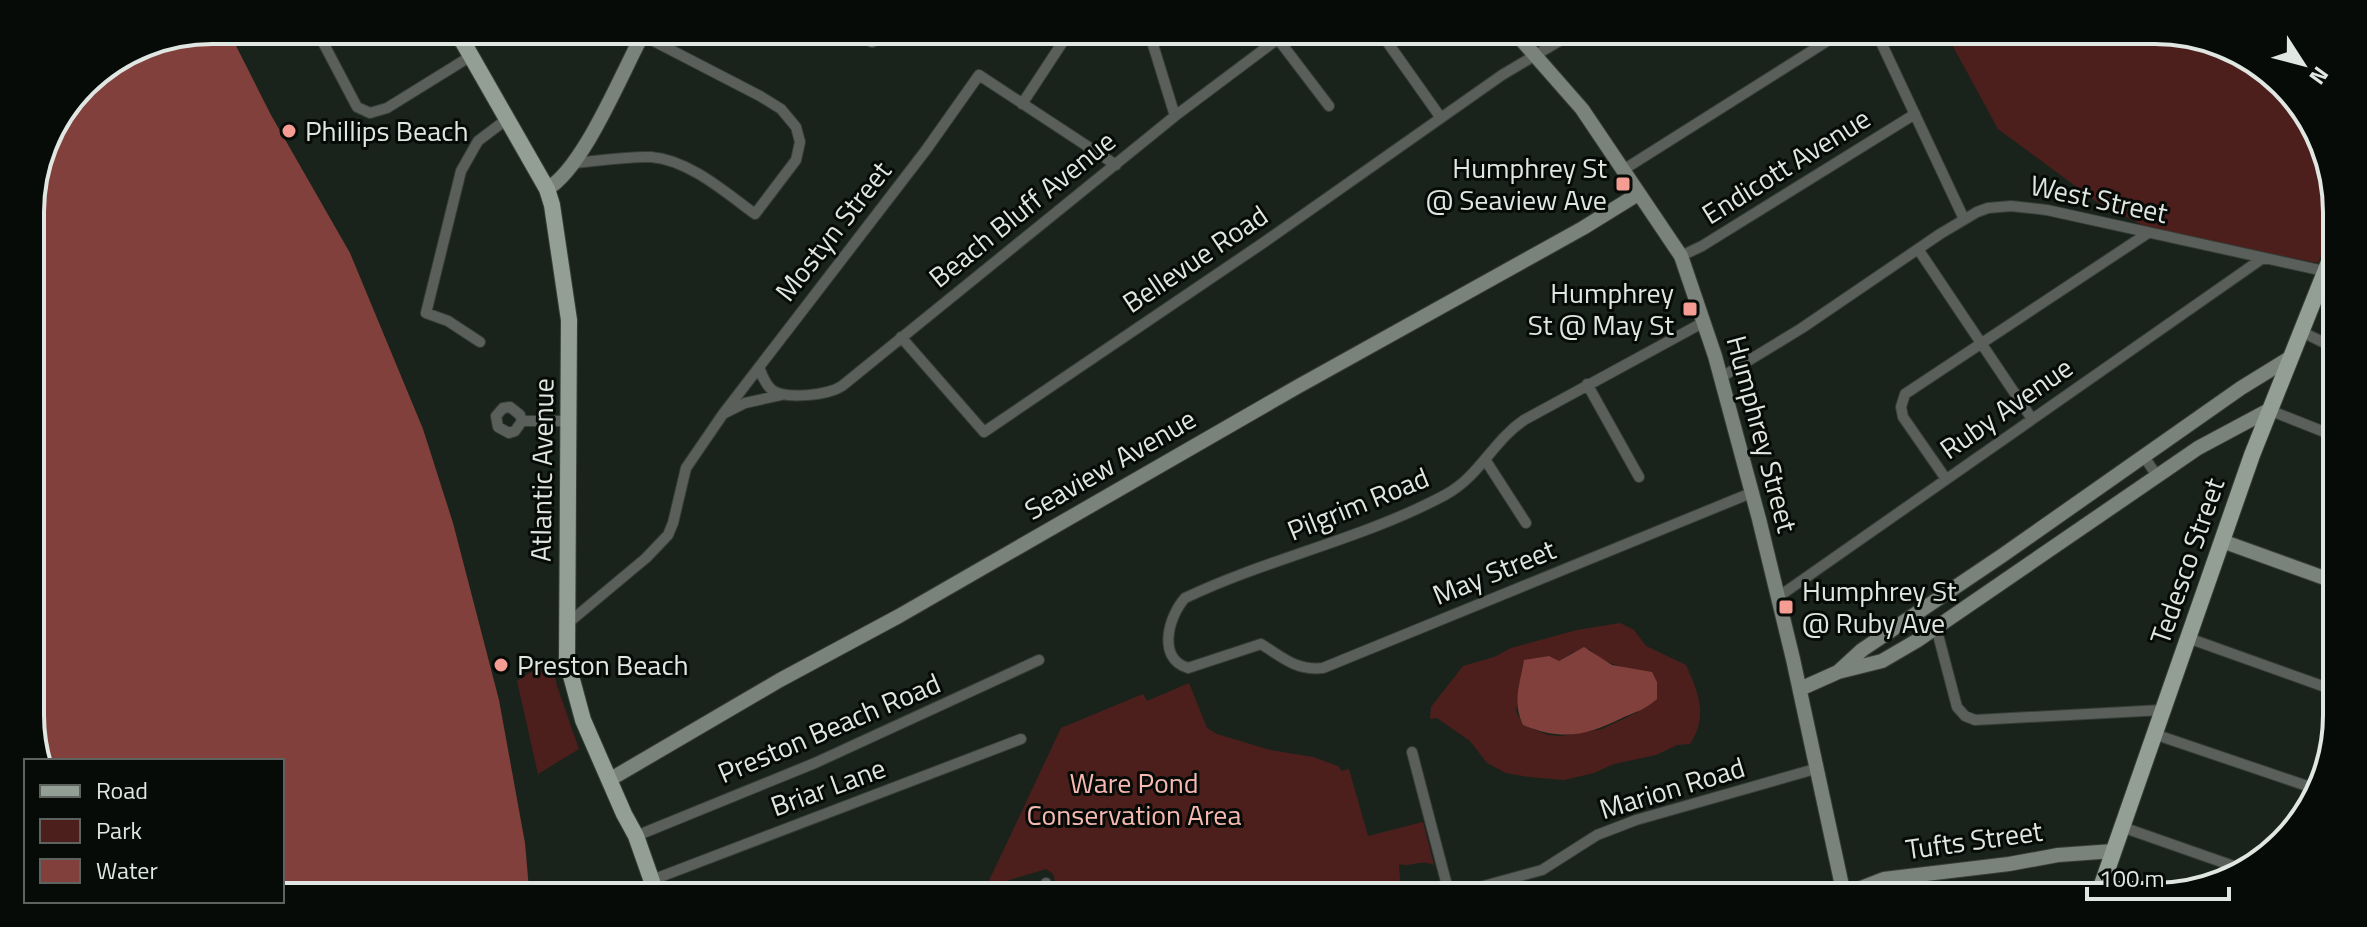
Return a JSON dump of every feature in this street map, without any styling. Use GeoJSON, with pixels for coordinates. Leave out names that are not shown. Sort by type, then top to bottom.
{"type":"FeatureCollection","features":[{"type":"Feature","properties":{"kind":"main road","name":"Atlantic Avenue"},"geometry":{"type":"LineString","coordinates":[[466,44],[547,189],[556,223],[569,320],[567,661],[571,682],[609,780],[636,836],[653,883]]}},
{"type":"Feature","properties":{"kind":"main road","name":"Atlantic Avenue"},"geometry":{"type":"LineString","coordinates":[[471,44],[471,56]]}},
{"type":"Feature","properties":{"kind":"main road"},"geometry":{"type":"LineString","coordinates":[[547,189],[556,184],[575,163],[638,44]]}},
{"type":"Feature","properties":{"kind":"main road","name":"Humphrey Street"},"geometry":{"type":"LineString","coordinates":[[1526,44],[1582,109],[1681,256],[1720,378],[1778,597],[1841,883]]}},
{"type":"Feature","properties":{"kind":"main road","name":"Seaview Avenue"},"geometry":{"type":"LineString","coordinates":[[609,780],[1297,387],[1594,222],[1638,194]]}},
{"type":"Feature","properties":{"kind":"main road","name":"Tedesco Street"},"geometry":{"type":"LineString","coordinates":[[2103,883],[2269,410],[2323,274]]}},
{"type":"Feature","properties":{"kind":"main road"},"geometry":{"type":"LineString","coordinates":[[1838,672],[1862,650],[2143,455],[2288,359]]}},
{"type":"Feature","properties":{"kind":"main road"},"geometry":{"type":"LineString","coordinates":[[1800,689],[1838,672],[1882,661],[2157,476],[2236,426],[2269,410]]}},
{"type":"Feature","properties":{"kind":"main road"},"geometry":{"type":"LineString","coordinates":[[2222,541],[2323,577]]}},
{"type":"Feature","properties":{"kind":"main road","name":"Tufts Street"},"geometry":{"type":"LineString","coordinates":[[1874,883],[1884,879],[2058,855],[2114,851]]}},
{"type":"Feature","properties":{"kind":"street"},"geometry":{"type":"LineString","coordinates":[[324,44],[357,107],[370,113],[387,108],[471,56],[460,44]]}},
{"type":"Feature","properties":{"kind":"street"},"geometry":{"type":"LineString","coordinates":[[575,163],[650,157],[667,161],[704,178],[755,214],[796,160],[800,142],[796,127],[781,109],[662,44]]}},
{"type":"Feature","properties":{"kind":"street"},"geometry":{"type":"LineString","coordinates":[[1061,44],[1022,104],[1116,165]]}},
{"type":"Feature","properties":{"kind":"street"},"geometry":{"type":"LineString","coordinates":[[1153,44],[1175,116]]}},
{"type":"Feature","properties":{"kind":"street","name":"Beach Bluff Avenue"},"geometry":{"type":"LineString","coordinates":[[723,414],[758,399],[832,393],[1175,116],[1271,44]]}},
{"type":"Feature","properties":{"kind":"street"},"geometry":{"type":"LineString","coordinates":[[1285,44],[1329,106]]}},
{"type":"Feature","properties":{"kind":"street"},"geometry":{"type":"LineString","coordinates":[[1389,44],[1441,118]]}},
{"type":"Feature","properties":{"kind":"street","name":"Bellevue Road"},"geometry":{"type":"LineString","coordinates":[[901,337],[984,432],[1554,44]]}},
{"type":"Feature","properties":{"kind":"street"},"geometry":{"type":"LineString","coordinates":[[1623,170],[1822,44]]}},
{"type":"Feature","properties":{"kind":"street"},"geometry":{"type":"LineString","coordinates":[[1882,44],[1964,219]]}},
{"type":"Feature","properties":{"kind":"street","name":"Mostyn Street"},"geometry":{"type":"LineString","coordinates":[[723,414],[926,150],[979,75],[1022,104]]}},
{"type":"Feature","properties":{"kind":"street","name":"Endicott Avenue"},"geometry":{"type":"LineString","coordinates":[[1681,256],[1915,114]]}},
{"type":"Feature","properties":{"kind":"street"},"geometry":{"type":"LineString","coordinates":[[480,342],[448,321],[426,313],[461,171],[478,141],[507,119]]}},
{"type":"Feature","properties":{"kind":"street","name":"West Street"},"geometry":{"type":"LineString","coordinates":[[1720,378],[1802,328],[1964,219],[1988,208],[2011,206],[2047,210],[2323,271]]}},
{"type":"Feature","properties":{"kind":"street"},"geometry":{"type":"LineString","coordinates":[[1946,479],[1903,417],[1905,394],[2148,233]]}},
{"type":"Feature","properties":{"kind":"street"},"geometry":{"type":"LineString","coordinates":[[1918,249],[2032,419]]}},
{"type":"Feature","properties":{"kind":"street","name":"Ruby Avenue"},"geometry":{"type":"LineString","coordinates":[[1778,597],[2263,258]]}},
{"type":"Feature","properties":{"kind":"street","name":"Pilgrim Road"},"geometry":{"type":"LineString","coordinates":[[1256,644],[1188,668],[1180,666],[1171,653],[1169,641],[1172,618],[1185,598],[1402,515],[1455,489],[1486,461],[1508,431],[1587,384],[1704,322]]}},
{"type":"Feature","properties":{"kind":"street"},"geometry":{"type":"LineString","coordinates":[[2300,331],[2323,342]]}},
{"type":"Feature","properties":{"kind":"street"},"geometry":{"type":"LineString","coordinates":[[759,367],[771,389],[783,395]]}},
{"type":"Feature","properties":{"kind":"street"},"geometry":{"type":"LineString","coordinates":[[1587,384],[1639,477]]}},
{"type":"Feature","properties":{"kind":"street"},"geometry":{"type":"LineString","coordinates":[[2269,410],[2323,431]]}},
{"type":"Feature","properties":{"kind":"street"},"geometry":{"type":"LineString","coordinates":[[566,625],[646,558],[668,535],[686,468],[723,414]]}},
{"type":"Feature","properties":{"kind":"street"},"geometry":{"type":"LineString","coordinates":[[522,421],[569,421]]}},
{"type":"Feature","properties":{"kind":"street"},"geometry":{"type":"LineString","coordinates":[[2143,455],[2157,476]]}},
{"type":"Feature","properties":{"kind":"street"},"geometry":{"type":"LineString","coordinates":[[1486,461],[1526,523]]}},
{"type":"Feature","properties":{"kind":"street","name":"May Street"},"geometry":{"type":"LineString","coordinates":[[1256,644],[1264,645],[1295,666],[1310,670],[1323,668],[1751,493]]}},
{"type":"Feature","properties":{"kind":"street"},"geometry":{"type":"LineString","coordinates":[[1967,578],[1979,598]]}},
{"type":"Feature","properties":{"kind":"street"},"geometry":{"type":"LineString","coordinates":[[1936,627],[1957,707],[1965,716],[1975,720],[2162,710]]}},
{"type":"Feature","properties":{"kind":"street"},"geometry":{"type":"LineString","coordinates":[[2188,638],[2323,686]]}},
{"type":"Feature","properties":{"kind":"street","name":"Preston Beach Road"},"geometry":{"type":"LineString","coordinates":[[636,836],[815,763],[1039,660]]}},
{"type":"Feature","properties":{"kind":"street"},"geometry":{"type":"LineString","coordinates":[[2154,734],[2307,786]]}},
{"type":"Feature","properties":{"kind":"street","name":"Briar Lane"},"geometry":{"type":"LineString","coordinates":[[659,883],[1021,739]]}},
{"type":"Feature","properties":{"kind":"street"},"geometry":{"type":"LineString","coordinates":[[1412,752],[1446,883]]}},
{"type":"Feature","properties":{"kind":"street","name":"Marion Road"},"geometry":{"type":"LineString","coordinates":[[1495,883],[1542,870],[1597,835],[1636,820],[1815,769]]}},
{"type":"Feature","properties":{"kind":"street"},"geometry":{"type":"LineString","coordinates":[[2122,827],[2230,865]]}},
{"type":"Feature","properties":{"kind":"green space"},"geometry":{"type":"Polygon","coordinates":[[[1952,44],[2166,44],[2188,47],[2229,61],[2263,84],[2263,104],[2283,104],[2301,128],[2322,190],[2323,252],[2318,263],[2154,231],[2097,202],[1998,129],[1952,44]]]}},
{"type":"Feature","properties":{"kind":"green space"},"geometry":{"type":"Polygon","coordinates":[[[1620,623],[1634,630],[1646,646],[1686,665],[1700,705],[1699,724],[1690,744],[1677,745],[1656,755],[1564,780],[1529,777],[1506,773],[1487,763],[1470,741],[1437,718],[1430,719],[1431,707],[1463,666],[1494,657],[1511,648],[1577,630],[1620,623]],[[1589,649],[1573,652],[1559,662],[1549,656],[1524,661],[1516,711],[1523,725],[1548,735],[1561,736],[1602,729],[1638,712],[1624,668],[1602,660],[1589,649]]]}},
{"type":"Feature","properties":{"kind":"green space"},"geometry":{"type":"Polygon","coordinates":[[[551,659],[579,749],[538,774],[517,681],[551,659]]]}},
{"type":"Feature","properties":{"kind":"green space","name":"Ware Pond Conservation Area"},"geometry":{"type":"Polygon","coordinates":[[[1189,683],[1207,728],[1217,734],[1270,750],[1313,757],[1338,766],[1342,771],[1349,769],[1368,836],[1423,822],[1434,865],[1399,864],[1399,883],[1056,883],[1053,874],[1046,869],[999,883],[988,883],[1061,728],[1143,694],[1147,701],[1189,683]]]}},
{"type":"Feature","properties":{"kind":"water"},"geometry":{"type":"Polygon","coordinates":[[[235,44],[271,115],[350,253],[423,429],[453,523],[499,700],[525,843],[528,883],[284,883],[284,759],[50,759],[44,726],[44,201],[50,168],[72,119],[93,93],[138,61],[179,47],[235,44]]]}},
{"type":"Feature","properties":{"kind":"water"},"geometry":{"type":"Polygon","coordinates":[[[1584,647],[1612,665],[1652,672],[1657,682],[1657,699],[1641,710],[1586,732],[1563,735],[1523,725],[1517,700],[1524,660],[1549,656],[1559,661],[1584,647]]]}},
{"type":"Feature","properties":{"kind":"place","name":"Phillips Beach"},"geometry":{"type":"Point","coordinates":[289,131]}},
{"type":"Feature","properties":{"kind":"place","name":"Humphrey St @ Seaview Ave"},"geometry":{"type":"Point","coordinates":[1623,184]}},
{"type":"Feature","properties":{"kind":"place","name":"Humphrey St @ May St"},"geometry":{"type":"Point","coordinates":[1690,309]}},
{"type":"Feature","properties":{"kind":"place","name":"Humphrey St @ Ruby Ave"},"geometry":{"type":"Point","coordinates":[1786,607]}},
{"type":"Feature","properties":{"kind":"place","name":"Preston Beach"},"geometry":{"type":"Point","coordinates":[501,665]}}]}
